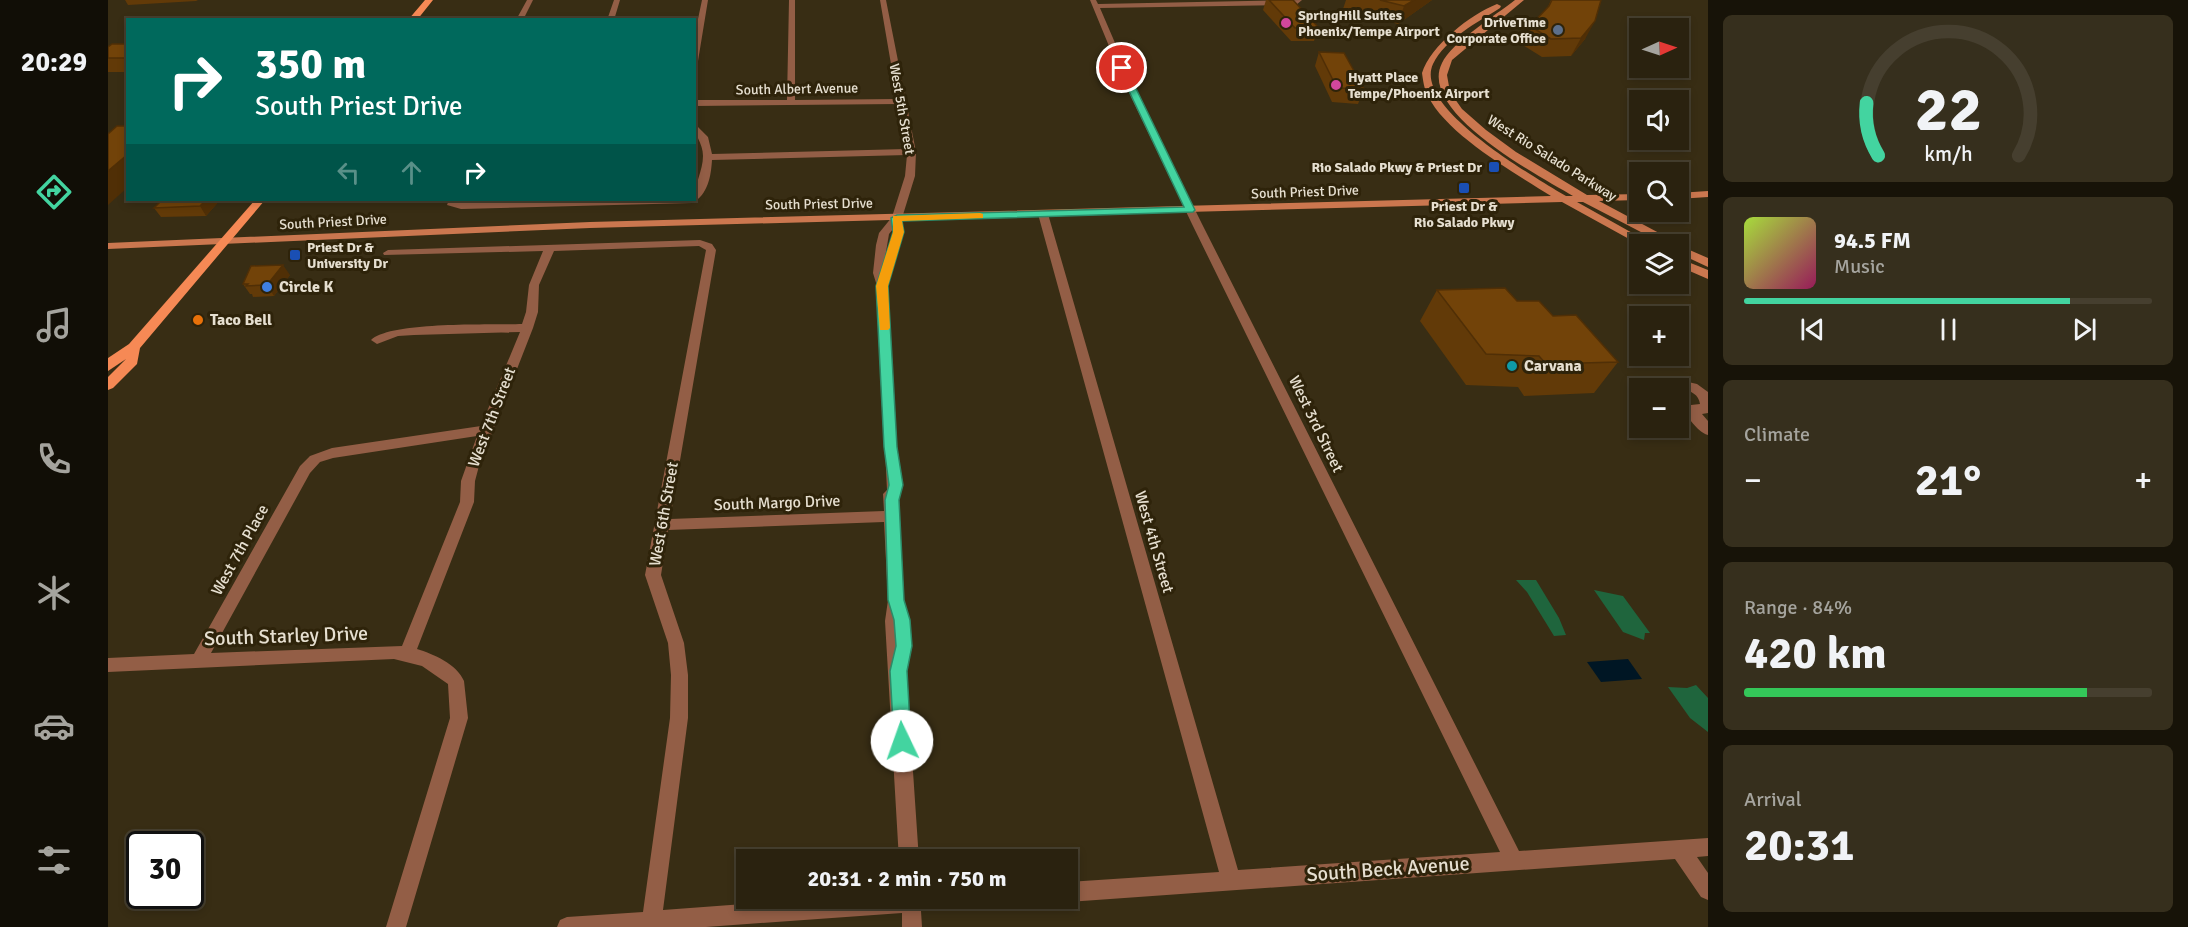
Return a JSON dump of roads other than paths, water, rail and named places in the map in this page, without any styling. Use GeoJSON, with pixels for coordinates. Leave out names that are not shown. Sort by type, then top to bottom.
{"type":"FeatureCollection","features":[{"type":"Feature","properties":{"kind":"main road"},"geometry":{"type":"LineString","coordinates":[[414,18],[429,0]]}},
{"type":"Feature","properties":{"kind":"main road"},"geometry":{"type":"LineString","coordinates":[[1430,60],[1445,45],[1504,0],[1506,4],[1498,11],[1501,15]]}},
{"type":"Feature","properties":{"kind":"main road"},"geometry":{"type":"LineString","coordinates":[[1446,94],[1442,76],[1446,61],[1455,51],[1520,0]]}},
{"type":"Feature","properties":{"kind":"main road","name":"West Rio Salado Parkway"},"geometry":{"type":"LineString","coordinates":[[1430,60],[1434,65],[1435,85],[1478,130],[1589,199],[1654,234]]}},
{"type":"Feature","properties":{"kind":"main road","name":"West Rio Salado Parkway"},"geometry":{"type":"LineString","coordinates":[[1430,60],[1426,72],[1430,93],[1450,120],[1496,156],[1629,235]]}},
{"type":"Feature","properties":{"kind":"main road"},"geometry":{"type":"LineString","coordinates":[[1689,195],[1708,194]]}},
{"type":"Feature","properties":{"kind":"main road","name":"South Priest Drive"},"geometry":{"type":"LineString","coordinates":[[108,246],[590,225],[1629,197]]}},
{"type":"Feature","properties":{"kind":"main road"},"geometry":{"type":"LineString","coordinates":[[108,367],[114,360],[134,347],[259,201]]}},
{"type":"Feature","properties":{"kind":"main road"},"geometry":{"type":"LineString","coordinates":[[1689,253],[1708,262]]}},
{"type":"Feature","properties":{"kind":"main road"},"geometry":{"type":"LineString","coordinates":[[1689,266],[1708,275]]}},
{"type":"Feature","properties":{"kind":"main road"},"geometry":{"type":"LineString","coordinates":[[108,385],[132,361],[134,347]]}},
{"type":"Feature","properties":{"kind":"street"},"geometry":{"type":"LineString","coordinates":[[520,18],[530,0]]}},
{"type":"Feature","properties":{"kind":"street"},"geometry":{"type":"LineString","coordinates":[[611,18],[617,0]]}},
{"type":"Feature","properties":{"kind":"street"},"geometry":{"type":"LineString","coordinates":[[696,50],[705,0]]}},
{"type":"Feature","properties":{"kind":"street"},"geometry":{"type":"LineString","coordinates":[[792,0],[792,103]]}},
{"type":"Feature","properties":{"kind":"street","name":"West 5th Street"},"geometry":{"type":"LineString","coordinates":[[883,0],[911,152],[910,176],[897,218],[898,232],[882,286],[890,447],[886,465],[887,484],[892,500],[896,600],[893,621],[908,849]]}},
{"type":"Feature","properties":{"kind":"street"},"geometry":{"type":"LineString","coordinates":[[1094,3],[1300,0]]}},
{"type":"Feature","properties":{"kind":"street","name":"West 3rd Street"},"geometry":{"type":"LineString","coordinates":[[1094,3],[1127,80],[1190,210],[1514,861]]}},
{"type":"Feature","properties":{"kind":"street","name":"South Albert Avenue"},"geometry":{"type":"LineString","coordinates":[[696,103],[900,100]]}},
{"type":"Feature","properties":{"kind":"street"},"geometry":{"type":"LineString","coordinates":[[696,128],[707,146],[708,157],[700,193],[696,196]]}},
{"type":"Feature","properties":{"kind":"street"},"geometry":{"type":"LineString","coordinates":[[708,157],[911,152]]}},
{"type":"Feature","properties":{"kind":"street"},"geometry":{"type":"LineString","coordinates":[[453,202],[575,201]]}},
{"type":"Feature","properties":{"kind":"street","name":"West 4th Street"},"geometry":{"type":"LineString","coordinates":[[1042,214],[1231,880]]}},
{"type":"Feature","properties":{"kind":"street","name":"West 6th Street"},"geometry":{"type":"LineString","coordinates":[[550,247],[700,243],[711,250],[654,575],[655,590],[675,641],[680,690],[679,718],[652,920]]}},
{"type":"Feature","properties":{"kind":"street"},"geometry":{"type":"LineString","coordinates":[[388,253],[550,247]]}},
{"type":"Feature","properties":{"kind":"street","name":"West 7th Street"},"geometry":{"type":"LineString","coordinates":[[408,653],[468,502],[468,481],[472,466],[528,328],[534,285],[550,247]]}},
{"type":"Feature","properties":{"kind":"street"},"geometry":{"type":"LineString","coordinates":[[377,340],[396,333],[528,328]]}},
{"type":"Feature","properties":{"kind":"street"},"geometry":{"type":"LineString","coordinates":[[1689,387],[1703,395],[1708,403],[1704,409],[1689,408]]}},
{"type":"Feature","properties":{"kind":"street"},"geometry":{"type":"LineString","coordinates":[[1689,413],[1708,430]]}},
{"type":"Feature","properties":{"kind":"street","name":"West 7th Place"},"geometry":{"type":"LineString","coordinates":[[199,660],[305,470],[315,459],[332,453],[486,430]]}},
{"type":"Feature","properties":{"kind":"street","name":"South Margo Drive"},"geometry":{"type":"LineString","coordinates":[[662,525],[892,516]]}},
{"type":"Feature","properties":{"kind":"street","name":"South Starley Drive"},"geometry":{"type":"LineString","coordinates":[[108,665],[408,653],[437,664],[456,681],[459,718],[396,927]]}},
{"type":"Feature","properties":{"kind":"street","name":"South Beck Avenue"},"geometry":{"type":"LineString","coordinates":[[1078,891],[1708,847]]}},
{"type":"Feature","properties":{"kind":"street"},"geometry":{"type":"LineString","coordinates":[[1680,849],[1708,890]]}},
{"type":"Feature","properties":{"kind":"street"},"geometry":{"type":"LineString","coordinates":[[567,927],[794,909]]}},
{"type":"Feature","properties":{"kind":"street"},"geometry":{"type":"LineString","coordinates":[[911,909],[912,927]]}},
{"type":"Feature","properties":{"kind":"water"},"geometry":{"type":"Polygon","coordinates":[[[1628,659],[1642,679],[1601,682],[1587,662],[1628,659]]]}},
{"type":"Feature","properties":{"kind":"place","name":"SpringHill Suites Phoenix/Tempe Airport"},"geometry":{"type":"Point","coordinates":[1286,23]}},
{"type":"Feature","properties":{"kind":"place","name":"DriveTime Corporate Office"},"geometry":{"type":"Point","coordinates":[1558,30]}},
{"type":"Feature","properties":{"kind":"place","name":"Hyatt Place Tempe/Phoenix Airport"},"geometry":{"type":"Point","coordinates":[1336,85]}},
{"type":"Feature","properties":{"kind":"place","name":"Rio Salado Pkwy & Priest Dr"},"geometry":{"type":"Point","coordinates":[1494,167]}},
{"type":"Feature","properties":{"kind":"place","name":"Priest Dr & Rio Salado Pkwy"},"geometry":{"type":"Point","coordinates":[1464,188]}},
{"type":"Feature","properties":{"kind":"place","name":"Priest Dr & University Dr"},"geometry":{"type":"Point","coordinates":[295,255]}},
{"type":"Feature","properties":{"kind":"place","name":"Circle K"},"geometry":{"type":"Point","coordinates":[267,287]}},
{"type":"Feature","properties":{"kind":"place","name":"Taco Bell"},"geometry":{"type":"Point","coordinates":[198,320]}},
{"type":"Feature","properties":{"kind":"place","name":"Carvana"},"geometry":{"type":"Point","coordinates":[1512,366]}}]}
